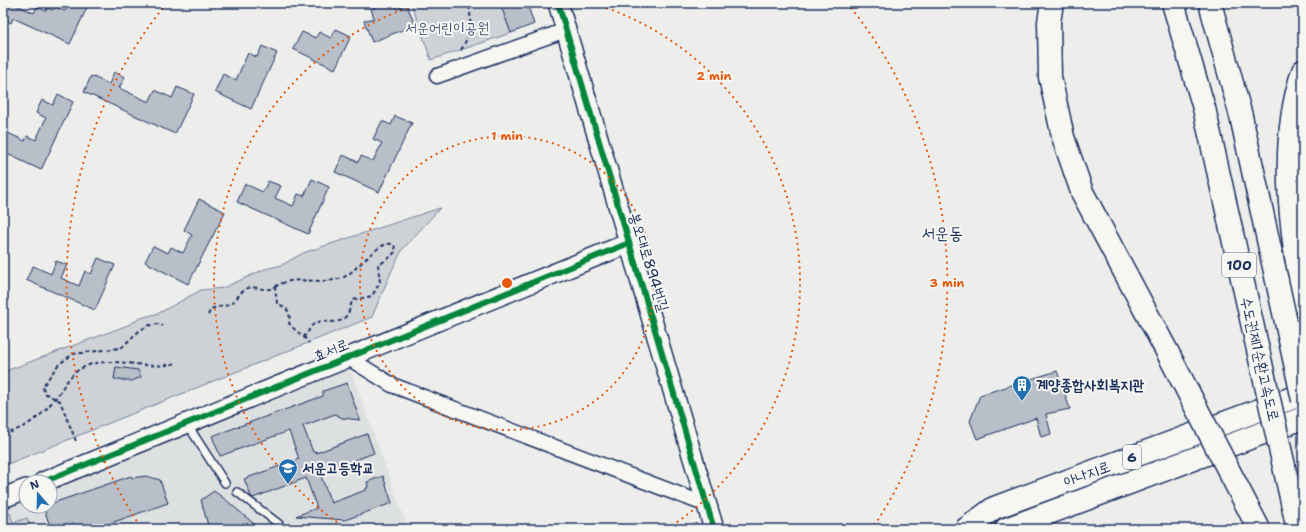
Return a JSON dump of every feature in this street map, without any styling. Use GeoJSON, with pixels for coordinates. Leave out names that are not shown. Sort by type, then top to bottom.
{"type":"FeatureCollection","features":[{"type":"Feature","properties":{"kind":"main road"},"geometry":{"type":"LineString","coordinates":[[1052,3],[1049,22],[1050,77],[1063,137],[1082,192],[1259,529]]}},
{"type":"Feature","properties":{"kind":"main road","name":"수도권제1순환고속도로"},"geometry":{"type":"LineString","coordinates":[[1173,3],[1204,108],[1298,529]]}},
{"type":"Feature","properties":{"kind":"main road","name":"100"},"geometry":{"type":"LineString","coordinates":[[1210,3],[1241,116],[1303,400]]}},
{"type":"Feature","properties":{"kind":"main road"},"geometry":{"type":"LineString","coordinates":[[1303,71],[1298,88],[1291,129],[1289,186],[1292,236],[1303,303]]}},
{"type":"Feature","properties":{"kind":"main road","name":"아나지로"},"geometry":{"type":"LineString","coordinates":[[966,529],[994,508],[1303,394]]}},
{"type":"Feature","properties":{"kind":"main road","name":"아나지로"},"geometry":{"type":"LineString","coordinates":[[1006,529],[1303,418]]}},
{"type":"Feature","properties":{"kind":"street","name":"봉오대로894번길"},"geometry":{"type":"LineString","coordinates":[[558,3],[714,529]]}},
{"type":"Feature","properties":{"kind":"street"},"geometry":{"type":"LineString","coordinates":[[437,76],[566,30]]}},
{"type":"Feature","properties":{"kind":"street","name":"효서로"},"geometry":{"type":"LineString","coordinates":[[58,475],[629,242]]}},
{"type":"Feature","properties":{"kind":"street"},"geometry":{"type":"LineString","coordinates":[[347,357],[392,385],[707,505]]}},
{"type":"Feature","properties":{"kind":"street"},"geometry":{"type":"LineString","coordinates":[[3,498],[18,492]]}},
{"type":"Feature","properties":{"kind":"lane"},"geometry":{"type":"LineString","coordinates":[[187,423],[225,483]]}},
{"type":"Feature","properties":{"kind":"lane"},"geometry":{"type":"LineString","coordinates":[[237,492],[278,524],[280,529]]}},
{"type":"Feature","properties":{"kind":"path"},"geometry":{"type":"LineString","coordinates":[[461,50],[469,34],[471,16],[468,3]]}},
{"type":"Feature","properties":{"kind":"path"},"geometry":{"type":"LineString","coordinates":[[208,315],[211,309],[230,304],[242,291],[247,288],[264,291],[280,283],[294,281],[333,282],[351,273],[381,245],[388,243],[394,245],[396,251],[393,255],[378,265],[380,282],[372,296],[370,298],[353,300],[348,313],[343,320],[332,323],[321,321],[315,323],[304,336]]}},
{"type":"Feature","properties":{"kind":"path"},"geometry":{"type":"LineString","coordinates":[[275,286],[277,303],[287,308],[290,315],[289,322],[292,328],[304,336],[309,343]]}},
{"type":"Feature","properties":{"kind":"path"},"geometry":{"type":"LineString","coordinates":[[76,441],[60,401],[44,393],[43,386],[53,370],[73,354],[82,352],[102,352],[121,348],[140,330],[150,325],[158,324],[163,326]]}},
{"type":"Feature","properties":{"kind":"path"},"geometry":{"type":"LineString","coordinates":[[3,435],[26,427],[43,412],[72,375],[88,365],[100,362],[151,366],[176,364]]}},
{"type":"Feature","properties":{"kind":"shaded area","name":"서운고등학교"},"geometry":{"type":"Polygon","coordinates":[[[350,368],[408,529],[3,529],[3,509],[18,503],[18,514],[58,514],[58,487],[350,368]]]}},
{"type":"Feature","properties":{"kind":"green space","name":"서운어린이공원"},"geometry":{"type":"Polygon","coordinates":[[[411,3],[500,3],[511,33],[431,60],[411,3]]]}},
{"type":"Feature","properties":{"kind":"green space"},"geometry":{"type":"Polygon","coordinates":[[[440,208],[402,250],[372,317],[3,466],[3,372],[128,325],[141,318],[159,313],[201,290],[223,288],[265,269],[282,265],[303,253],[440,208]]]}},
{"type":"Feature","properties":{"kind":"green space"},"geometry":{"type":"Polygon","coordinates":[[[10,513],[13,523],[27,518],[31,529],[3,529],[3,516],[10,513]]]}},
{"type":"Feature","properties":{"kind":"building"},"geometry":{"type":"Polygon","coordinates":[[[3,3],[12,3],[34,13],[37,7],[46,11],[47,8],[53,10],[55,7],[65,11],[69,3],[89,3],[70,44],[13,18],[11,23],[3,19],[3,3]]]}},
{"type":"Feature","properties":{"kind":"building"},"geometry":{"type":"Polygon","coordinates":[[[386,3],[395,3],[397,9],[407,5],[415,25],[372,42],[364,21],[374,18],[371,9],[386,3]]]}},
{"type":"Feature","properties":{"kind":"building"},"geometry":{"type":"Polygon","coordinates":[[[500,3],[527,3],[534,24],[511,33],[500,3]]]}},
{"type":"Feature","properties":{"kind":"building"},"geometry":{"type":"Polygon","coordinates":[[[336,29],[351,36],[335,69],[293,49],[302,32],[316,38],[319,32],[331,38],[336,29]]]}},
{"type":"Feature","properties":{"kind":"building"},"geometry":{"type":"Polygon","coordinates":[[[262,46],[277,53],[251,109],[215,92],[223,74],[236,80],[248,53],[257,57],[262,46]]]}},
{"type":"Feature","properties":{"kind":"building"},"geometry":{"type":"Polygon","coordinates":[[[114,72],[125,77],[119,88],[149,102],[155,90],[172,98],[177,87],[194,94],[175,134],[84,92],[91,76],[109,84],[114,72]]]}},
{"type":"Feature","properties":{"kind":"building"},"geometry":{"type":"Polygon","coordinates":[[[58,94],[73,102],[41,170],[3,152],[3,144],[8,133],[25,141],[27,136],[36,140],[46,118],[36,113],[42,100],[53,105],[58,94]]]}},
{"type":"Feature","properties":{"kind":"building"},"geometry":{"type":"Polygon","coordinates":[[[395,116],[412,123],[379,192],[335,172],[343,155],[358,162],[361,156],[373,161],[382,143],[373,139],[382,121],[391,125],[395,116]]]}},
{"type":"Feature","properties":{"kind":"building"},"geometry":{"type":"Polygon","coordinates":[[[312,179],[329,187],[308,234],[237,202],[245,184],[263,192],[268,181],[281,186],[275,198],[293,206],[298,194],[304,196],[312,179]]]}},
{"type":"Feature","properties":{"kind":"building"},"geometry":{"type":"Polygon","coordinates":[[[199,199],[225,212],[188,284],[145,262],[153,246],[168,253],[171,247],[183,253],[192,235],[184,230],[199,199]]]}},
{"type":"Feature","properties":{"kind":"building"},"geometry":{"type":"Polygon","coordinates":[[[98,258],[115,265],[95,310],[26,280],[33,266],[51,274],[56,261],[67,265],[61,278],[79,286],[85,271],[91,274],[98,258]]]}},
{"type":"Feature","properties":{"kind":"building"},"geometry":{"type":"Polygon","coordinates":[[[116,367],[138,370],[141,377],[132,381],[114,379],[116,367]]]}},
{"type":"Feature","properties":{"kind":"building","name":"계양종합사회복지관"},"geometry":{"type":"Polygon","coordinates":[[[1057,371],[1070,409],[1046,414],[1051,434],[1041,437],[1036,418],[977,439],[970,421],[980,395],[1057,371]]]}},
{"type":"Feature","properties":{"kind":"building"},"geometry":{"type":"Polygon","coordinates":[[[347,383],[360,420],[342,418],[335,414],[303,426],[313,452],[316,451],[316,453],[367,434],[374,453],[320,473],[331,503],[366,490],[368,487],[367,482],[383,476],[392,503],[345,520],[296,516],[317,508],[306,478],[253,498],[244,479],[299,459],[289,431],[220,456],[212,436],[323,396],[323,391],[347,383]]]}},
{"type":"Feature","properties":{"kind":"building"},"geometry":{"type":"Polygon","coordinates":[[[131,476],[132,478],[146,476],[160,480],[168,503],[94,529],[51,529],[46,514],[58,514],[58,501],[131,476]]]}},
{"type":"Feature","properties":{"kind":"building"},"geometry":{"type":"Polygon","coordinates":[[[214,491],[260,529],[209,529],[201,500],[214,491]]]}},
{"type":"Feature","properties":{"kind":"cycle path"},"geometry":{"type":"LineString","coordinates":[[558,3],[714,529]]}},
{"type":"Feature","properties":{"kind":"cycle path"},"geometry":{"type":"LineString","coordinates":[[58,476],[629,243]]}},
{"type":"Feature","properties":{"kind":"place","name":"계양종합사회복지관"},"geometry":{"type":"Point","coordinates":[1022,402]}},
{"type":"Feature","properties":{"kind":"place","name":"서운고등학교"},"geometry":{"type":"Point","coordinates":[288,485]}},
{"type":"Feature","properties":{"kind":"district","name":"서운동"},"geometry":{"type":"Point","coordinates":[942,233]}}]}
